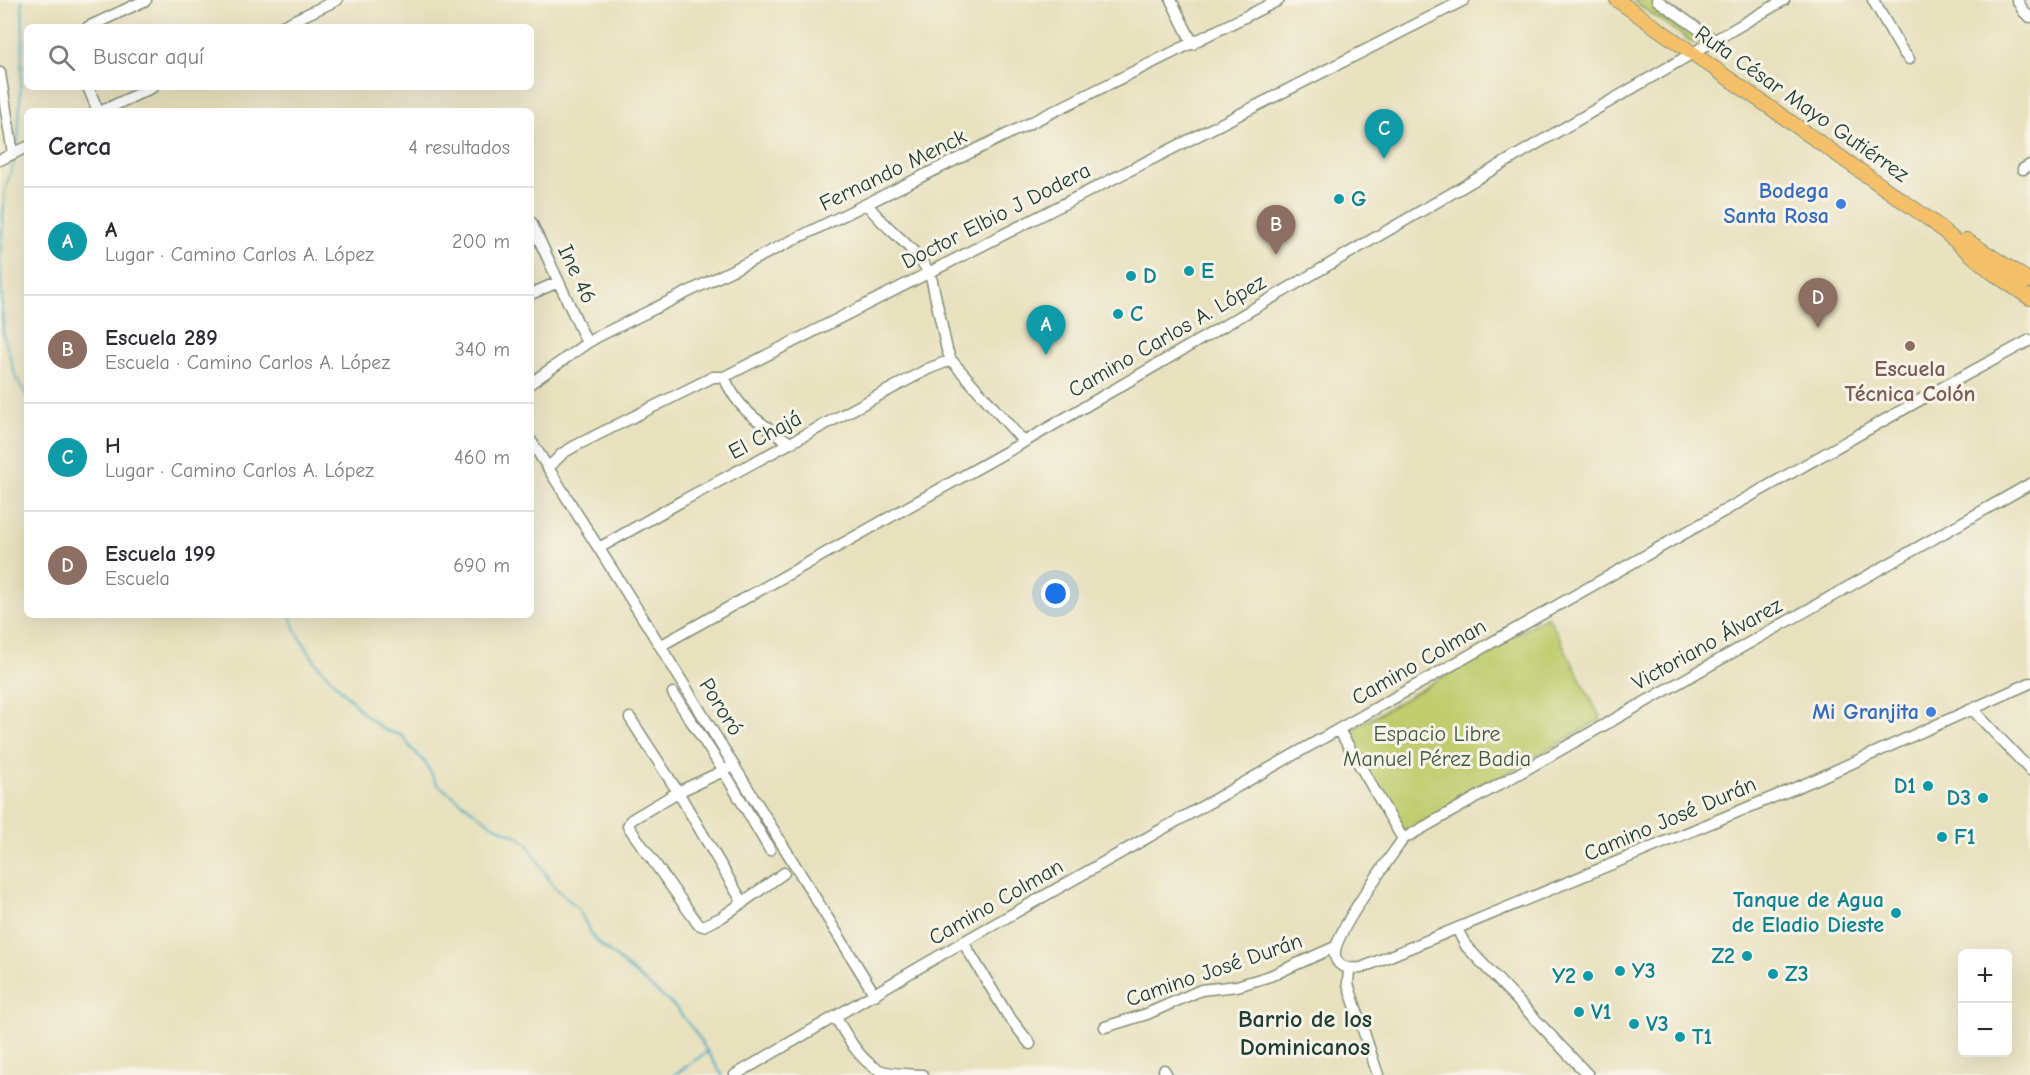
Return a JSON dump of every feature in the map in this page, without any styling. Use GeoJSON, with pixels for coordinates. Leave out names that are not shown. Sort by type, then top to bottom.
{"type":"FeatureCollection","features":[{"type":"Feature","properties":{"kind":"main road","name":"Ruta César Mayo Gutiérrez"},"geometry":{"type":"LineString","coordinates":[[1617,0],[1933,222],[1988,269],[2030,298]]}},
{"type":"Feature","properties":{"kind":"main road","name":"Ruta César Mayo Gutiérrez"},"geometry":{"type":"LineString","coordinates":[[1933,222],[2030,281]]}},
{"type":"Feature","properties":{"kind":"main road"},"geometry":{"type":"LineString","coordinates":[[2009,284],[2030,290]]}},
{"type":"Feature","properties":{"kind":"street"},"geometry":{"type":"LineString","coordinates":[[94,24],[146,0]]}},
{"type":"Feature","properties":{"kind":"street"},"geometry":{"type":"LineString","coordinates":[[1171,0],[1193,44]]}},
{"type":"Feature","properties":{"kind":"street","name":"Fernando Menck"},"geometry":{"type":"LineString","coordinates":[[534,381],[587,343],[1279,0]]}},
{"type":"Feature","properties":{"kind":"street","name":"Doctor Elbio J Dodera"},"geometry":{"type":"LineString","coordinates":[[548,468],[562,453],[575,446],[713,378],[724,377],[1464,0]]}},
{"type":"Feature","properties":{"kind":"street","name":"Ruta César Mayo Gutiérrez"},"geometry":{"type":"LineString","coordinates":[[1657,0],[1714,40]]}},
{"type":"Feature","properties":{"kind":"street","name":"Camino Carlos A. López"},"geometry":{"type":"LineString","coordinates":[[660,646],[1024,442],[1784,0]]}},
{"type":"Feature","properties":{"kind":"street"},"geometry":{"type":"LineString","coordinates":[[1873,0],[1903,52],[1910,59]]}},
{"type":"Feature","properties":{"kind":"street"},"geometry":{"type":"LineString","coordinates":[[2017,0],[2030,17]]}},
{"type":"Feature","properties":{"kind":"street"},"geometry":{"type":"LineString","coordinates":[[286,24],[333,1]]}},
{"type":"Feature","properties":{"kind":"street"},"geometry":{"type":"LineString","coordinates":[[0,78],[13,154]]}},
{"type":"Feature","properties":{"kind":"street"},"geometry":{"type":"LineString","coordinates":[[90,90],[98,108]]}},
{"type":"Feature","properties":{"kind":"street"},"geometry":{"type":"LineString","coordinates":[[107,108],[146,90]]}},
{"type":"Feature","properties":{"kind":"street"},"geometry":{"type":"LineString","coordinates":[[0,160],[24,148]]}},
{"type":"Feature","properties":{"kind":"street"},"geometry":{"type":"LineString","coordinates":[[867,204],[929,272],[951,360],[1024,442]]}},
{"type":"Feature","properties":{"kind":"street","name":"Ine 46"},"geometry":{"type":"LineString","coordinates":[[534,229],[587,343]]}},
{"type":"Feature","properties":{"kind":"street"},"geometry":{"type":"LineString","coordinates":[[534,293],[558,282]]}},
{"type":"Feature","properties":{"kind":"street","name":"Camino Colman"},"geometry":{"type":"LineString","coordinates":[[740,1074],[963,942],[2030,340]]}},
{"type":"Feature","properties":{"kind":"street","name":"El Chajá"},"geometry":{"type":"LineString","coordinates":[[599,548],[928,369],[951,360]]}},
{"type":"Feature","properties":{"kind":"street"},"geometry":{"type":"LineString","coordinates":[[724,377],[736,402],[790,443]]}},
{"type":"Feature","properties":{"kind":"street","name":"Pororó"},"geometry":{"type":"LineString","coordinates":[[534,446],[875,995]]}},
{"type":"Feature","properties":{"kind":"street","name":"Victoriano Álvarez"},"geometry":{"type":"LineString","coordinates":[[1403,839],[2030,484]]}},
{"type":"Feature","properties":{"kind":"street","name":"Camino José Durán"},"geometry":{"type":"LineString","coordinates":[[1403,839],[1348,922],[1335,947],[1338,962],[1349,969],[1361,968],[1812,781],[2030,682]]}},
{"type":"Feature","properties":{"kind":"street"},"geometry":{"type":"LineString","coordinates":[[673,693],[723,770],[770,850]]}},
{"type":"Feature","properties":{"kind":"street"},"geometry":{"type":"LineString","coordinates":[[1972,709],[2030,770]]}},
{"type":"Feature","properties":{"kind":"street"},"geometry":{"type":"LineString","coordinates":[[630,718],[678,792],[743,903]]}},
{"type":"Feature","properties":{"kind":"street"},"geometry":{"type":"LineString","coordinates":[[1339,730],[1403,839]]}},
{"type":"Feature","properties":{"kind":"street"},"geometry":{"type":"LineString","coordinates":[[734,766],[678,792],[630,820],[628,826],[698,924],[707,926],[784,873]]}},
{"type":"Feature","properties":{"kind":"street"},"geometry":{"type":"LineString","coordinates":[[1457,929],[1466,946],[1588,1075]]}},
{"type":"Feature","properties":{"kind":"street"},"geometry":{"type":"LineString","coordinates":[[963,942],[1007,1014],[1030,1044]]}},
{"type":"Feature","properties":{"kind":"street","name":"Camino José Durán"},"geometry":{"type":"LineString","coordinates":[[1105,1028],[1147,1014],[1202,990],[1237,986],[1270,976],[1335,947]]}},
{"type":"Feature","properties":{"kind":"street"},"geometry":{"type":"LineString","coordinates":[[1349,969],[1348,984],[1378,1075]]}},
{"type":"Feature","properties":{"kind":"street"},"geometry":{"type":"LineString","coordinates":[[836,1018],[858,1051],[878,1069],[893,1073],[922,1075]]}},
{"type":"Feature","properties":{"kind":"green space"},"geometry":{"type":"Polygon","coordinates":[[[1632,0],[1651,0],[1695,32],[1699,38],[1698,42],[1693,43],[1632,0]]]}},
{"type":"Feature","properties":{"kind":"green space","name":"Espacio Libre Manuel Pérez Badia"},"geometry":{"type":"Polygon","coordinates":[[[1548,616],[1601,719],[1411,830],[1404,831],[1354,747],[1350,737],[1351,730],[1548,616]]]}},
{"type":"Feature","properties":{"kind":"waterway"},"geometry":{"type":"LineString","coordinates":[[18,144],[23,35],[22,0]]}},
{"type":"Feature","properties":{"kind":"waterway"},"geometry":{"type":"LineString","coordinates":[[14,162],[5,190],[0,259],[3,333],[16,378],[24,391]]}},
{"type":"Feature","properties":{"kind":"waterway"},"geometry":{"type":"LineString","coordinates":[[291,618],[296,631],[316,663],[364,714],[384,730],[403,736],[424,761],[437,784],[491,824],[519,837],[528,844],[553,886],[577,907],[595,940],[676,1008],[695,1032],[722,1075]]}},
{"type":"Feature","properties":{"kind":"waterway"},"geometry":{"type":"LineString","coordinates":[[674,1075],[707,1052]]}},
{"type":"Feature","properties":{"kind":"place","name":"H"},"geometry":{"type":"Point","coordinates":[1384,159]}},
{"type":"Feature","properties":{"kind":"place","name":"G"},"geometry":{"type":"Point","coordinates":[1339,199]}},
{"type":"Feature","properties":{"kind":"place","name":"Bodega Santa Rosa"},"geometry":{"type":"Point","coordinates":[1841,204]}},
{"type":"Feature","properties":{"kind":"place","name":"Escuela 289"},"geometry":{"type":"Point","coordinates":[1276,255]}},
{"type":"Feature","properties":{"kind":"place","name":"E"},"geometry":{"type":"Point","coordinates":[1189,271]}},
{"type":"Feature","properties":{"kind":"place","name":"D"},"geometry":{"type":"Point","coordinates":[1131,276]}},
{"type":"Feature","properties":{"kind":"place","name":"C"},"geometry":{"type":"Point","coordinates":[1118,314]}},
{"type":"Feature","properties":{"kind":"place","name":"Escuela 199"},"geometry":{"type":"Point","coordinates":[1818,328]}},
{"type":"Feature","properties":{"kind":"place","name":"Escuela Técnica Colón"},"geometry":{"type":"Point","coordinates":[1910,346]}},
{"type":"Feature","properties":{"kind":"place","name":"A"},"geometry":{"type":"Point","coordinates":[1046,355]}},
{"type":"Feature","properties":{"kind":"place","name":"Mi Granjita"},"geometry":{"type":"Point","coordinates":[1931,712]}},
{"type":"Feature","properties":{"kind":"place","name":"D1"},"geometry":{"type":"Point","coordinates":[1928,786]}},
{"type":"Feature","properties":{"kind":"place","name":"D3"},"geometry":{"type":"Point","coordinates":[1983,798]}},
{"type":"Feature","properties":{"kind":"place","name":"F1"},"geometry":{"type":"Point","coordinates":[1942,837]}},
{"type":"Feature","properties":{"kind":"place","name":"Tanque de Agua de Eladio Dieste"},"geometry":{"type":"Point","coordinates":[1896,913]}},
{"type":"Feature","properties":{"kind":"place","name":"Z2"},"geometry":{"type":"Point","coordinates":[1747,956]}},
{"type":"Feature","properties":{"kind":"place","name":"Y3"},"geometry":{"type":"Point","coordinates":[1620,971]}},
{"type":"Feature","properties":{"kind":"place","name":"Z3"},"geometry":{"type":"Point","coordinates":[1773,974]}},
{"type":"Feature","properties":{"kind":"place","name":"Y2"},"geometry":{"type":"Point","coordinates":[1588,976]}},
{"type":"Feature","properties":{"kind":"place","name":"V1"},"geometry":{"type":"Point","coordinates":[1579,1012]}},
{"type":"Feature","properties":{"kind":"place","name":"V3"},"geometry":{"type":"Point","coordinates":[1634,1024]}},
{"type":"Feature","properties":{"kind":"place","name":"T1"},"geometry":{"type":"Point","coordinates":[1680,1037]}},
{"type":"Feature","properties":{"kind":"district","name":"Barrio de los Dominicanos"},"geometry":{"type":"Point","coordinates":[1305,1033]}}]}
